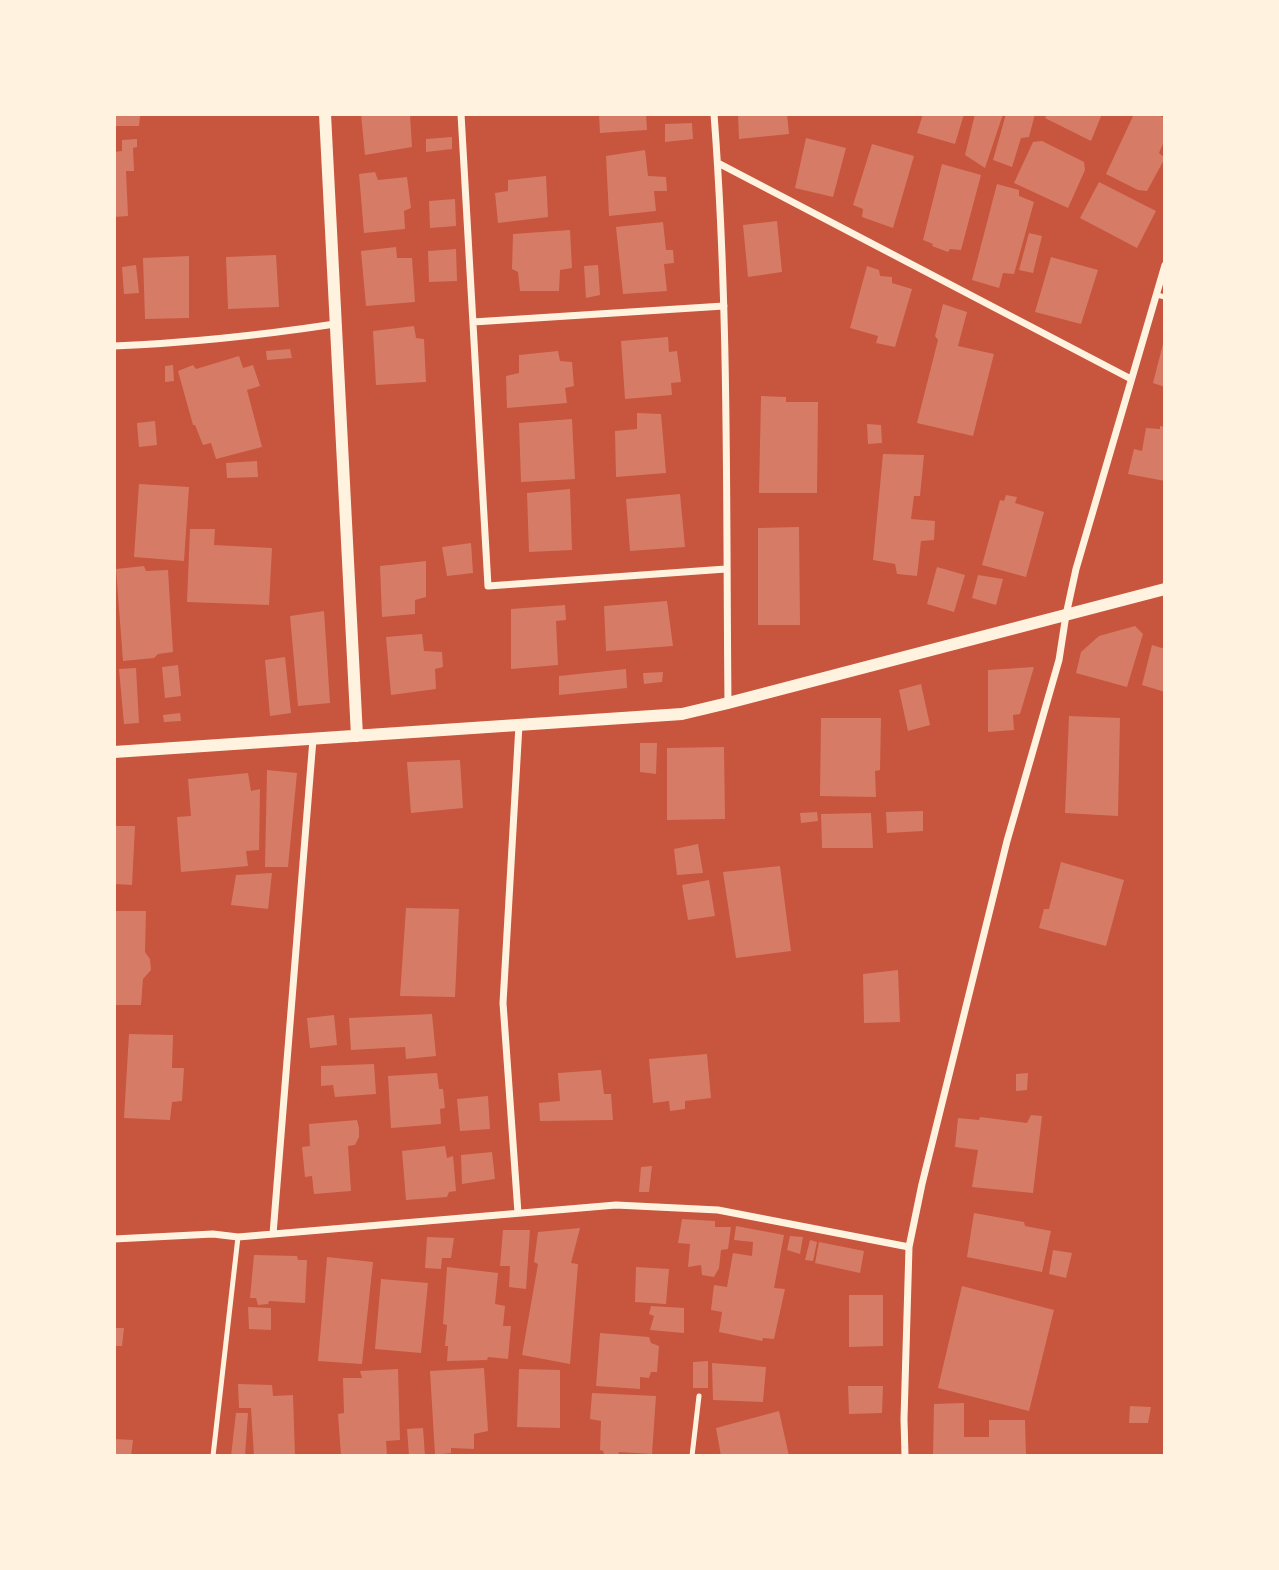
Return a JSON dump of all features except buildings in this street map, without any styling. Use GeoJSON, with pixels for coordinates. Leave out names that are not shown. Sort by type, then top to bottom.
{"type":"FeatureCollection","features":[{"type":"Feature","properties":{"kind":"street"},"geometry":{"type":"LineString","coordinates":[[325,114],[357,736]]}},
{"type":"Feature","properties":{"kind":"street"},"geometry":{"type":"LineString","coordinates":[[461,114],[488,586],[726,569]]}},
{"type":"Feature","properties":{"kind":"street"},"geometry":{"type":"LineString","coordinates":[[714,114],[724,306],[728,703]]}},
{"type":"Feature","properties":{"kind":"street"},"geometry":{"type":"LineString","coordinates":[[718,163],[1131,379]]}},
{"type":"Feature","properties":{"kind":"street"},"geometry":{"type":"LineString","coordinates":[[905,1456],[909,1247],[922,1184],[1007,841],[1059,660],[1076,569],[1131,379],[1161,296],[1165,265]]}},
{"type":"Feature","properties":{"kind":"street"},"geometry":{"type":"LineString","coordinates":[[473,322],[724,306]]}},
{"type":"Feature","properties":{"kind":"street"},"geometry":{"type":"LineString","coordinates":[[114,346],[180,343],[335,324]]}},
{"type":"Feature","properties":{"kind":"street"},"geometry":{"type":"LineString","coordinates":[[114,752],[682,713],[1165,589]]}},
{"type":"Feature","properties":{"kind":"street"},"geometry":{"type":"LineString","coordinates":[[518,1213],[503,1003],[519,724]]}},
{"type":"Feature","properties":{"kind":"street"},"geometry":{"type":"LineString","coordinates":[[273,1234],[313,738]]}},
{"type":"Feature","properties":{"kind":"street"},"geometry":{"type":"LineString","coordinates":[[114,1238],[213,1234],[238,1237],[616,1205],[718,1210],[909,1247]]}},
{"type":"Feature","properties":{"kind":"lane"},"geometry":{"type":"LineString","coordinates":[[213,1456],[238,1237]]}},
{"type":"Feature","properties":{"kind":"lane"},"geometry":{"type":"LineString","coordinates":[[692,1456],[699,1396]]}}]}
